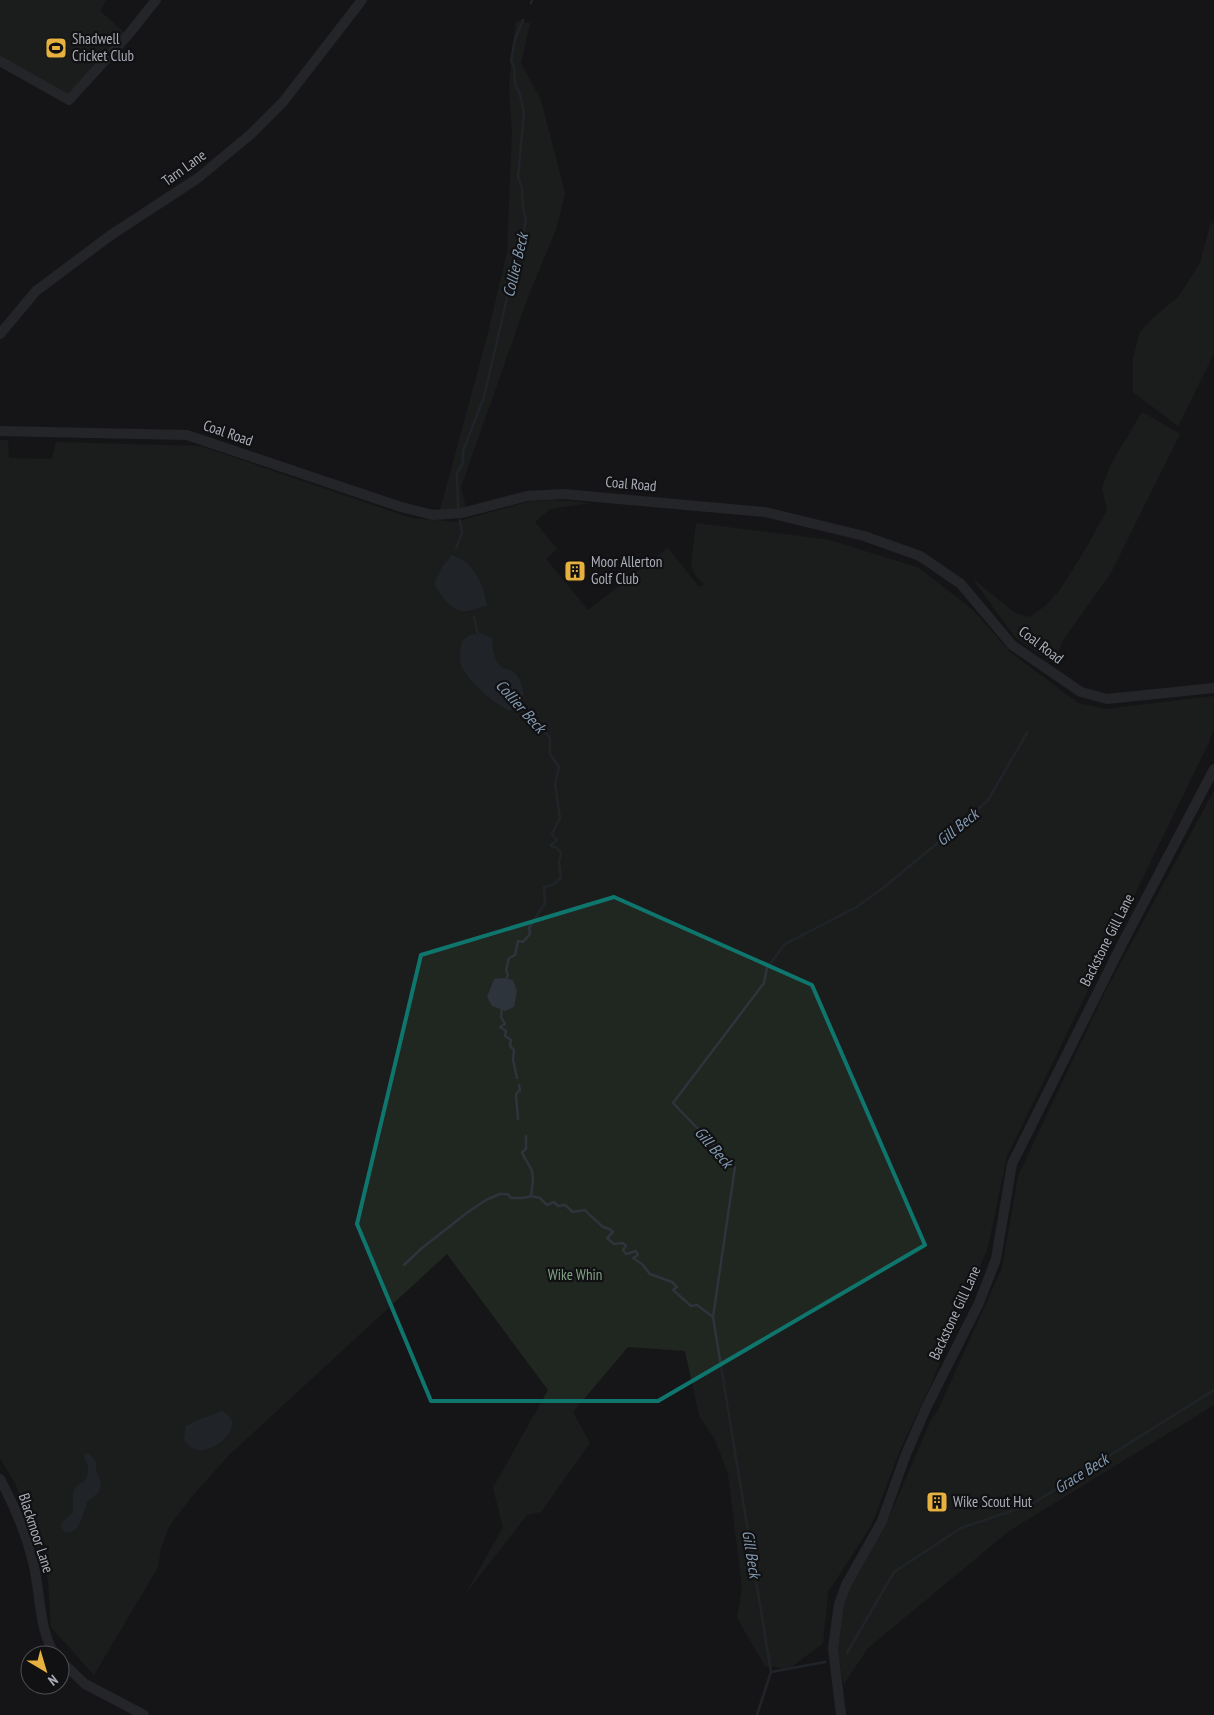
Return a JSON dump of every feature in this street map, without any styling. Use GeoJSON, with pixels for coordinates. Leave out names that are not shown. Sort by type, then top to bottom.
{"type":"FeatureCollection","features":[{"type":"Feature","properties":{"kind":"street"},"geometry":{"type":"LineString","coordinates":[[0,62],[69,100],[128,35],[156,0]]}},
{"type":"Feature","properties":{"kind":"street","name":"Tarn Lane"},"geometry":{"type":"LineString","coordinates":[[0,334],[36,291],[111,235],[198,178],[251,134],[283,102],[362,0]]}},
{"type":"Feature","properties":{"kind":"street","name":"Coal Road"},"geometry":{"type":"LineString","coordinates":[[0,431],[187,435],[401,507],[433,515],[462,513],[528,496],[563,494],[765,512],[864,536],[920,556],[961,584],[1012,645],[1081,692],[1107,699],[1214,688]]}},
{"type":"Feature","properties":{"kind":"street","name":"Backstone Gill Lane"},"geometry":{"type":"LineString","coordinates":[[841,1715],[833,1648],[839,1604],[846,1585],[882,1521],[910,1446],[940,1379],[979,1303],[996,1259],[1012,1164],[1120,946],[1214,769]]}},
{"type":"Feature","properties":{"kind":"street","name":"Blackmoor Lane"},"geometry":{"type":"LineString","coordinates":[[0,1479],[11,1500],[33,1562],[49,1645]]}},
{"type":"Feature","properties":{"kind":"street"},"geometry":{"type":"LineString","coordinates":[[70,1670],[85,1684],[144,1715]]}},
{"type":"Feature","properties":{"kind":"highlighted area"},"geometry":{"type":"Polygon","coordinates":[[[614,897],[812,985],[925,1245],[658,1401],[431,1401],[357,1224],[421,955],[614,897]]]}},
{"type":"Feature","properties":{"kind":"green space","name":"Shadwell Cricket Club"},"geometry":{"type":"Polygon","coordinates":[[[0,0],[106,0],[100,11],[125,33],[68,94],[0,56],[0,0]]]}},
{"type":"Feature","properties":{"kind":"green space"},"geometry":{"type":"Polygon","coordinates":[[[516,21],[530,23],[521,63],[541,100],[565,193],[557,227],[529,294],[461,487],[466,508],[440,510],[487,337],[507,253],[512,133],[509,84],[516,21]]]}},
{"type":"Feature","properties":{"kind":"green space"},"geometry":{"type":"Polygon","coordinates":[[[1211,222],[1214,225],[1214,353],[1178,426],[1133,392],[1133,358],[1140,332],[1179,296],[1200,263],[1211,222]]]}},
{"type":"Feature","properties":{"kind":"green space"},"geometry":{"type":"Polygon","coordinates":[[[1142,412],[1180,434],[1111,573],[1065,637],[1053,663],[1015,637],[972,578],[1015,613],[1030,617],[1045,606],[1060,590],[1107,510],[1102,488],[1111,464],[1142,412]]]}},
{"type":"Feature","properties":{"kind":"green space","name":"Wike Whin"},"geometry":{"type":"Polygon","coordinates":[[[0,440],[8,440],[9,458],[52,459],[56,442],[200,446],[411,518],[455,522],[528,502],[554,500],[589,503],[550,509],[535,522],[557,549],[546,559],[588,610],[668,548],[699,587],[704,584],[697,578],[691,566],[696,523],[830,540],[919,568],[973,610],[1010,652],[1078,703],[1106,709],[1214,696],[1214,729],[1209,742],[1007,1156],[988,1247],[932,1382],[900,1450],[871,1526],[828,1592],[823,1643],[789,1669],[765,1666],[737,1618],[742,1588],[728,1473],[715,1440],[699,1415],[685,1351],[628,1347],[573,1412],[590,1443],[541,1512],[527,1515],[466,1593],[503,1527],[493,1488],[548,1390],[447,1254],[228,1456],[193,1495],[170,1525],[161,1547],[158,1567],[94,1675],[70,1648],[70,1645],[67,1645],[51,1627],[48,1579],[16,1485],[0,1458],[0,440]]]}},
{"type":"Feature","properties":{"kind":"green space"},"geometry":{"type":"Polygon","coordinates":[[[1214,791],[1214,1405],[1009,1531],[868,1648],[844,1684],[837,1648],[846,1590],[888,1520],[931,1420],[939,1408],[1002,1268],[1018,1176],[1106,990],[1214,791]]]}},
{"type":"Feature","properties":{"kind":"shaded area"},"geometry":{"type":"Polygon","coordinates":[[[452,555],[466,562],[474,571],[483,589],[487,606],[462,611],[447,602],[440,593],[434,584],[442,567],[452,555]]]}},
{"type":"Feature","properties":{"kind":"shaded area"},"geometry":{"type":"Polygon","coordinates":[[[481,633],[492,638],[494,654],[499,665],[514,673],[521,684],[523,701],[510,711],[482,691],[469,678],[461,665],[462,641],[470,635],[481,633]]]}},
{"type":"Feature","properties":{"kind":"shaded area"},"geometry":{"type":"Polygon","coordinates":[[[505,978],[513,980],[517,991],[514,1007],[505,1011],[492,1006],[487,997],[494,979],[505,978]]]}},
{"type":"Feature","properties":{"kind":"shaded area"},"geometry":{"type":"Polygon","coordinates":[[[222,1411],[232,1422],[232,1427],[226,1438],[215,1446],[204,1450],[196,1449],[188,1444],[184,1439],[186,1426],[222,1411]]]}},
{"type":"Feature","properties":{"kind":"shaded area"},"geometry":{"type":"Polygon","coordinates":[[[85,1454],[89,1454],[96,1462],[96,1471],[101,1483],[99,1492],[87,1503],[78,1527],[70,1532],[64,1532],[61,1527],[62,1522],[73,1513],[74,1490],[87,1477],[88,1468],[84,1457],[85,1454]]]}},
{"type":"Feature","properties":{"kind":"waterway","name":"Collier Beck"},"geometry":{"type":"LineString","coordinates":[[458,507],[457,473],[463,463],[463,451],[484,397],[526,219],[523,209],[522,188],[518,177],[524,113],[515,83],[514,66],[511,61],[515,39],[523,20]]}},
{"type":"Feature","properties":{"kind":"waterway","name":"Collier Beck"},"geometry":{"type":"LineString","coordinates":[[456,548],[462,533],[460,520]]}},
{"type":"Feature","properties":{"kind":"waterway","name":"Collier Beck"},"geometry":{"type":"LineString","coordinates":[[474,617],[478,635]]}},
{"type":"Feature","properties":{"kind":"waterway","name":"Collier Beck"},"geometry":{"type":"LineString","coordinates":[[505,981],[508,975],[506,970],[509,958],[515,955],[518,941],[523,942],[530,934],[529,928],[545,903],[544,887],[552,885],[561,878],[559,862],[561,853],[556,847],[551,845],[557,840],[552,834],[560,818],[555,784],[559,767],[550,754],[550,738],[538,727],[531,714],[519,702]]}},
{"type":"Feature","properties":{"kind":"waterway","name":"Gill Beck"},"geometry":{"type":"LineString","coordinates":[[757,1715],[771,1672],[713,1317],[735,1167],[673,1103],[764,983],[767,968],[785,944],[855,908],[883,888],[974,813],[988,800],[1027,733]]}},
{"type":"Feature","properties":{"kind":"waterway","name":"Collier Beck"},"geometry":{"type":"LineString","coordinates":[[502,1008],[501,1017],[505,1024],[500,1027],[506,1031],[505,1036],[511,1040],[510,1046],[514,1050],[513,1060],[517,1078]]}},
{"type":"Feature","properties":{"kind":"waterway","name":"Collier Beck"},"geometry":{"type":"LineString","coordinates":[[518,1119],[516,1094],[520,1090],[519,1085]]}},
{"type":"Feature","properties":{"kind":"waterway","name":"Collier Beck"},"geometry":{"type":"LineString","coordinates":[[526,1136],[526,1149],[522,1152],[532,1174],[531,1196],[540,1198],[547,1205],[554,1202],[558,1206],[565,1205],[573,1212],[585,1210],[603,1227],[613,1232],[607,1238],[614,1244],[623,1243],[626,1246],[623,1250],[626,1254],[636,1251],[638,1255],[633,1258],[642,1264],[650,1274],[672,1282],[677,1287],[673,1290],[691,1306],[697,1305],[713,1317]]}},
{"type":"Feature","properties":{"kind":"waterway"},"geometry":{"type":"LineString","coordinates":[[404,1265],[422,1248],[486,1200],[500,1194],[508,1194],[511,1198],[531,1196]]}},
{"type":"Feature","properties":{"kind":"waterway","name":"Grace Beck"},"geometry":{"type":"LineString","coordinates":[[847,1653],[894,1572],[961,1528],[1032,1504],[1214,1390]]}},
{"type":"Feature","properties":{"kind":"waterway","name":"Grace Beck"},"geometry":{"type":"LineString","coordinates":[[771,1672],[825,1662]]}},
{"type":"Feature","properties":{"kind":"place","name":"Shadwell Cricket Club"},"geometry":{"type":"Point","coordinates":[56,48]}},
{"type":"Feature","properties":{"kind":"place","name":"Moor Allerton Golf Club"},"geometry":{"type":"Point","coordinates":[575,571]}},
{"type":"Feature","properties":{"kind":"place","name":"Wike Scout Hut"},"geometry":{"type":"Point","coordinates":[937,1502]}}]}
